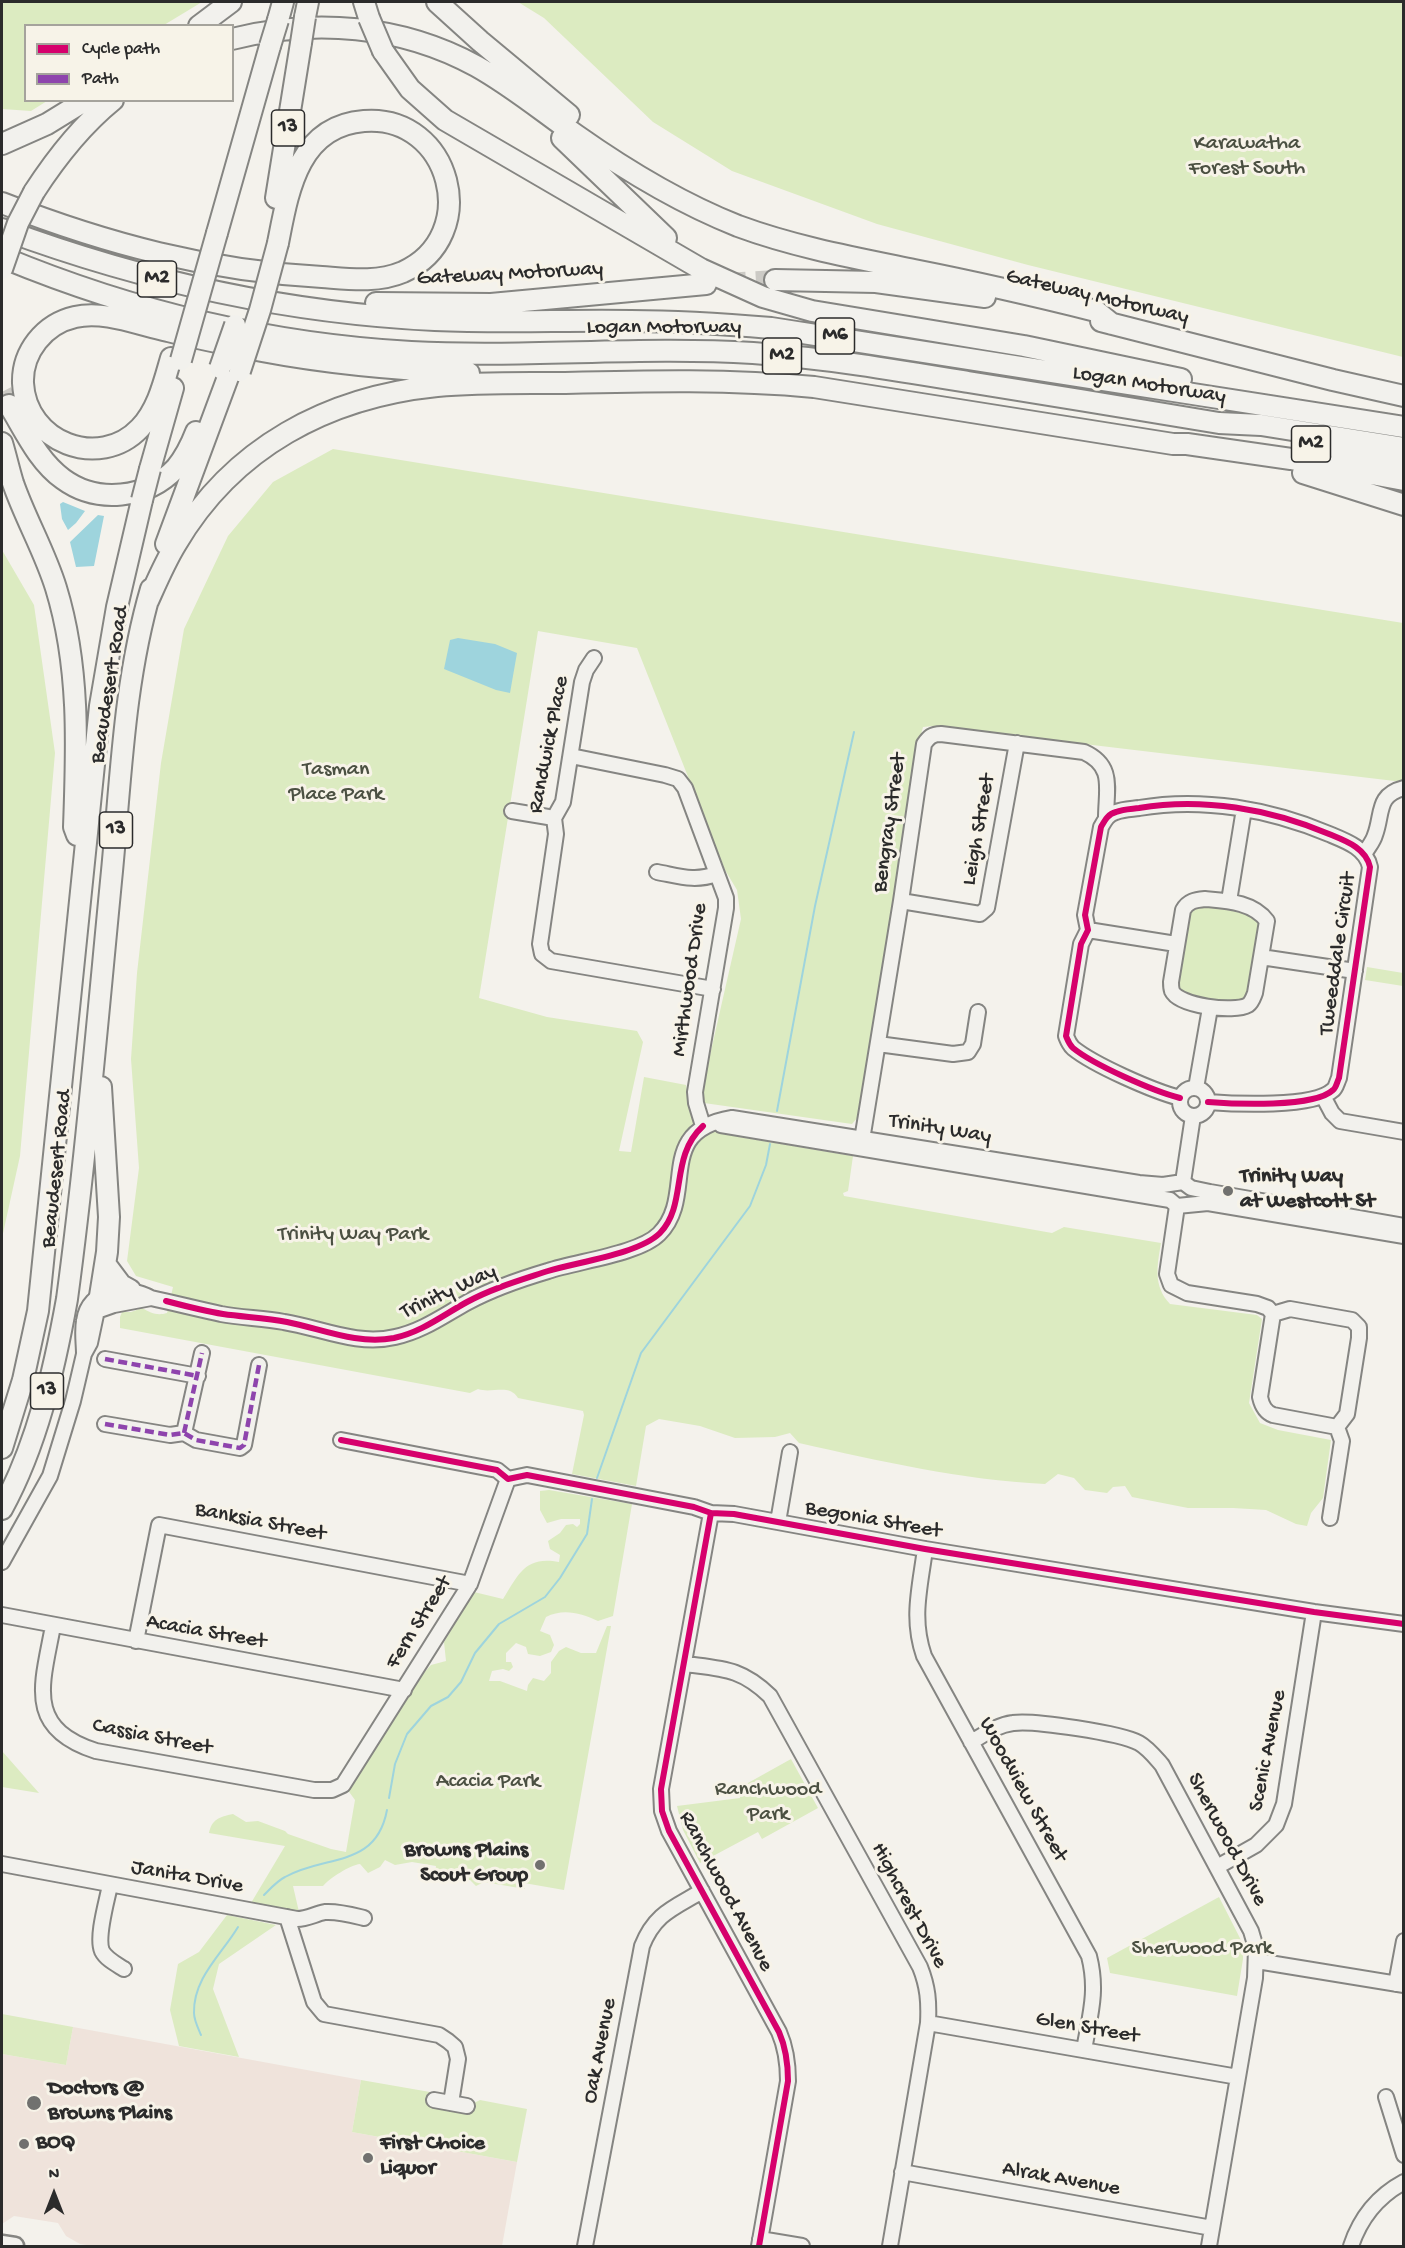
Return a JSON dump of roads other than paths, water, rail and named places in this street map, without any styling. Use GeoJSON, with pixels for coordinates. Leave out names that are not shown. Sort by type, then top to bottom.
{"type":"FeatureCollection","features":[{"type":"Feature","properties":{"kind":"highway"},"geometry":{"type":"LineString","coordinates":[[203,24],[231,2]]}},
{"type":"Feature","properties":{"kind":"highway"},"geometry":{"type":"LineString","coordinates":[[437,2],[480,41],[577,121],[670,186],[681,200]]}},
{"type":"Feature","properties":{"kind":"highway","name":"Beaudesert Road"},"geometry":{"type":"LineString","coordinates":[[13,1490],[47,1391],[69,1289],[129,694],[148,601],[163,553],[229,373],[272,242],[307,9]]}},
{"type":"Feature","properties":{"kind":"highway"},"geometry":{"type":"LineString","coordinates":[[366,10],[383,51],[410,89],[445,120],[704,276],[812,311],[995,341],[1218,387],[1315,403],[1347,418]]}},
{"type":"Feature","properties":{"kind":"highway","name":"Beaudesert Road"},"geometry":{"type":"LineString","coordinates":[[2,1448],[25,1370],[38,1311],[99,718],[108,654],[125,566],[176,359],[201,291],[280,11]]}},
{"type":"Feature","properties":{"kind":"highway"},"geometry":{"type":"LineString","coordinates":[[234,38],[260,32],[313,27],[350,28],[384,33],[422,43],[493,76],[611,159],[681,200],[736,225],[821,251],[1096,311],[1112,324]]}},
{"type":"Feature","properties":{"kind":"highway"},"geometry":{"type":"LineString","coordinates":[[526,98],[533,114],[588,161],[650,224],[697,259],[704,276]]}},
{"type":"Feature","properties":{"kind":"highway"},"geometry":{"type":"LineString","coordinates":[[2,144],[47,124],[83,102]]}},
{"type":"Feature","properties":{"kind":"highway"},"geometry":{"type":"LineString","coordinates":[[2,269],[18,223],[47,171],[76,135],[111,102]]}},
{"type":"Feature","properties":{"kind":"highway"},"geometry":{"type":"LineString","coordinates":[[2,203],[44,220],[103,239],[178,259],[287,276],[372,280],[386,278],[413,267],[425,258],[443,233],[450,195],[448,182],[440,162],[433,151],[412,133],[371,120],[357,122],[332,131],[313,145],[303,158],[291,185],[272,242],[260,310],[229,373],[184,457],[173,470],[143,490],[127,494],[99,494],[80,489],[64,480],[42,459],[9,405]]}},
{"type":"Feature","properties":{"kind":"highway","name":"Logan Motorway"},"geometry":{"type":"LineString","coordinates":[[2,229],[60,250],[156,279],[222,294],[318,310],[436,320],[667,321],[771,328],[1404,427]]}},
{"type":"Feature","properties":{"kind":"highway","name":"Logan Motorway"},"geometry":{"type":"LineString","coordinates":[[2,257],[80,287],[173,316],[271,335],[339,345],[447,353],[678,351],[783,356],[880,368],[1219,423],[1262,425],[1404,448]]}},
{"type":"Feature","properties":{"kind":"highway","name":"Gateway Motorway"},"geometry":{"type":"LineString","coordinates":[[318,310],[349,302],[433,305],[491,304],[704,276]]}},
{"type":"Feature","properties":{"kind":"highway","name":"Gateway Motorway"},"geometry":{"type":"LineString","coordinates":[[775,280],[876,282],[1026,304],[1404,396]]}},
{"type":"Feature","properties":{"kind":"highway"},"geometry":{"type":"LineString","coordinates":[[176,359],[147,419],[133,434],[111,446],[82,449],[55,439],[40,426],[26,401],[23,383],[25,366],[38,340],[45,332],[62,321],[94,315],[221,343],[306,358],[408,369],[522,376],[536,383]]}},
{"type":"Feature","properties":{"kind":"highway"},"geometry":{"type":"LineString","coordinates":[[148,601],[176,544],[206,501],[255,454],[297,427],[343,406],[389,393],[452,385],[677,380],[762,382],[814,387],[1173,444],[1291,459],[1404,480]]}},
{"type":"Feature","properties":{"kind":"highway","name":"M2"},"geometry":{"type":"LineString","coordinates":[[1219,423],[1248,433],[1404,463]]}},
{"type":"Feature","properties":{"kind":"highway"},"geometry":{"type":"LineString","coordinates":[[2,443],[14,484],[56,589],[69,640],[76,726],[74,827],[84,851]]}},
{"type":"Feature","properties":{"kind":"highway"},"geometry":{"type":"LineString","coordinates":[[1173,444],[1186,449],[1302,472],[1404,505]]}},
{"type":"Feature","properties":{"kind":"highway"},"geometry":{"type":"LineString","coordinates":[[2,481],[18,515],[36,535]]}},
{"type":"Feature","properties":{"kind":"highway"},"geometry":{"type":"LineString","coordinates":[[93,1061],[101,1085],[109,1205],[106,1265],[98,1304]]}},
{"type":"Feature","properties":{"kind":"highway"},"geometry":{"type":"LineString","coordinates":[[106,1265],[121,1285],[130,1290]]}},
{"type":"Feature","properties":{"kind":"highway"},"geometry":{"type":"LineString","coordinates":[[2,1527],[10,1507],[13,1490]]}},
{"type":"Feature","properties":{"kind":"highway","name":"13"},"geometry":{"type":"LineString","coordinates":[[2,1509],[13,1490]]}},
{"type":"Feature","properties":{"kind":"main road"},"geometry":{"type":"LineString","coordinates":[[2,2244],[15,2247]]}},
{"type":"Feature","properties":{"kind":"street","name":"Randwick Place"},"geometry":{"type":"LineString","coordinates":[[594,658],[582,682],[563,802],[554,818],[556,834],[540,944],[542,954],[551,961],[713,988]]}},
{"type":"Feature","properties":{"kind":"street","name":"Bengray Street"},"geometry":{"type":"LineString","coordinates":[[861,1143],[924,744],[928,738],[933,734],[941,734],[1084,752],[1097,758],[1104,766],[1107,776],[1106,818]]}},
{"type":"Feature","properties":{"kind":"street","name":"Leigh Street"},"geometry":{"type":"LineString","coordinates":[[901,901],[980,914],[987,908],[1017,743]]}},
{"type":"Feature","properties":{"kind":"street","name":"Mirthwood Drive"},"geometry":{"type":"LineString","coordinates":[[571,756],[678,779],[685,788],[726,898],[695,1092],[703,1126]]}},
{"type":"Feature","properties":{"kind":"street"},"geometry":{"type":"LineString","coordinates":[[1365,853],[1376,833],[1382,803],[1395,790],[1404,788]]}},
{"type":"Feature","properties":{"kind":"street","name":"Tweeddale Circuit"},"geometry":{"type":"LineString","coordinates":[[1106,818],[1115,812],[1152,806],[1180,804],[1244,808],[1312,826],[1365,853],[1370,867],[1339,1078],[1334,1090],[1323,1096]]}},
{"type":"Feature","properties":{"kind":"street"},"geometry":{"type":"LineString","coordinates":[[1229,901],[1244,808]]}},
{"type":"Feature","properties":{"kind":"street"},"geometry":{"type":"LineString","coordinates":[[512,811],[554,818]]}},
{"type":"Feature","properties":{"kind":"street"},"geometry":{"type":"LineString","coordinates":[[1106,818],[1101,828],[1085,915],[1088,930],[1081,944],[1066,1027],[1068,1043],[1112,1070],[1180,1098]]}},
{"type":"Feature","properties":{"kind":"street"},"geometry":{"type":"LineString","coordinates":[[657,873],[703,879],[716,874]]}},
{"type":"Feature","properties":{"kind":"street"},"geometry":{"type":"LineString","coordinates":[[1195,900],[1229,901],[1261,913],[1267,921],[1252,1000],[1247,1005],[1238,1008],[1210,1008],[1178,997],[1172,991],[1171,982],[1176,944],[1183,910],[1186,904],[1195,900]]}},
{"type":"Feature","properties":{"kind":"street"},"geometry":{"type":"LineString","coordinates":[[1088,930],[1176,944]]}},
{"type":"Feature","properties":{"kind":"street"},"geometry":{"type":"LineString","coordinates":[[1261,957],[1355,971]]}},
{"type":"Feature","properties":{"kind":"street"},"geometry":{"type":"LineString","coordinates":[[1196,1088],[1210,1008]]}},
{"type":"Feature","properties":{"kind":"street"},"geometry":{"type":"LineString","coordinates":[[878,1044],[953,1054],[968,1052],[973,1044],[978,1012]]}},
{"type":"Feature","properties":{"kind":"street"},"geometry":{"type":"LineString","coordinates":[[1180,1098],[1188,1089],[1196,1088],[1203,1091],[1208,1102],[1205,1110],[1193,1116]]}},
{"type":"Feature","properties":{"kind":"street"},"geometry":{"type":"LineString","coordinates":[[1208,1102],[1264,1104],[1323,1096],[1332,1113],[1340,1121],[1404,1132]]}},
{"type":"Feature","properties":{"kind":"street"},"geometry":{"type":"LineString","coordinates":[[1180,1098],[1182,1110],[1193,1116]]}},
{"type":"Feature","properties":{"kind":"street"},"geometry":{"type":"LineString","coordinates":[[1182,1185],[1193,1116]]}},
{"type":"Feature","properties":{"kind":"street","name":"Trinity Way"},"geometry":{"type":"LineString","coordinates":[[130,1290],[141,1292],[150,1298],[223,1314],[286,1322],[343,1337],[368,1340],[394,1338],[435,1322],[494,1289],[564,1266],[633,1248],[653,1238],[666,1224],[673,1210],[684,1151],[693,1135],[703,1126],[719,1125],[1139,1183],[1182,1185],[1404,1226]]}},
{"type":"Feature","properties":{"kind":"street","name":"Trinity Way"},"geometry":{"type":"LineString","coordinates":[[861,1143],[1178,1204],[1208,1203],[1404,1236]]}},
{"type":"Feature","properties":{"kind":"street"},"geometry":{"type":"LineString","coordinates":[[1182,1185],[1169,1191],[1178,1204],[1167,1274],[1171,1285],[1181,1291],[1257,1304],[1268,1308],[1273,1314],[1260,1397],[1262,1405],[1268,1413],[1273,1415],[1337,1427]]}},
{"type":"Feature","properties":{"kind":"street"},"geometry":{"type":"LineString","coordinates":[[1178,1204],[1192,1196],[1182,1185]]}},
{"type":"Feature","properties":{"kind":"street"},"geometry":{"type":"LineString","coordinates":[[2,1562],[50,1476],[73,1401],[84,1354],[84,1321],[88,1308],[98,1304],[113,1291],[130,1290]]}},
{"type":"Feature","properties":{"kind":"street","name":"Trinity Way"},"geometry":{"type":"LineString","coordinates":[[98,1304],[114,1305],[150,1298]]}},
{"type":"Feature","properties":{"kind":"street"},"geometry":{"type":"LineString","coordinates":[[1273,1314],[1282,1310],[1298,1310],[1352,1320],[1359,1327],[1347,1414],[1337,1427]]}},
{"type":"Feature","properties":{"kind":"street"},"geometry":{"type":"LineString","coordinates":[[184,1433],[202,1353]]}},
{"type":"Feature","properties":{"kind":"street"},"geometry":{"type":"LineString","coordinates":[[105,1359],[198,1376]]}},
{"type":"Feature","properties":{"kind":"street"},"geometry":{"type":"LineString","coordinates":[[105,1424],[170,1435],[184,1433],[196,1440],[240,1448],[244,1445],[259,1365]]}},
{"type":"Feature","properties":{"kind":"street"},"geometry":{"type":"LineString","coordinates":[[1330,1518],[1342,1441],[1337,1427]]}},
{"type":"Feature","properties":{"kind":"street","name":"Begonia Street"},"geometry":{"type":"LineString","coordinates":[[341,1440],[497,1470],[508,1479],[527,1476],[694,1507],[711,1513],[734,1514],[925,1549],[1314,1612],[1404,1624]]}},
{"type":"Feature","properties":{"kind":"street"},"geometry":{"type":"LineString","coordinates":[[778,1522],[790,1452]]}},
{"type":"Feature","properties":{"kind":"street","name":"Fern Street"},"geometry":{"type":"LineString","coordinates":[[346,1779],[470,1584],[508,1479]]}},
{"type":"Feature","properties":{"kind":"street","name":"Ranchwood Avenue"},"geometry":{"type":"LineString","coordinates":[[711,1513],[661,1790],[662,1811],[669,1831],[779,2032],[788,2062],[788,2081],[759,2243]]}},
{"type":"Feature","properties":{"kind":"street","name":"Banksia Street"},"geometry":{"type":"LineString","coordinates":[[136,1641],[159,1525],[470,1584]]}},
{"type":"Feature","properties":{"kind":"street","name":"Woodview Street"},"geometry":{"type":"LineString","coordinates":[[925,1549],[916,1618],[918,1638],[924,1656],[1089,1956],[1094,1974],[1094,1992],[1084,2050]]}},
{"type":"Feature","properties":{"kind":"street","name":"Scenic Avenue"},"geometry":{"type":"LineString","coordinates":[[1217,1867],[1256,1845],[1276,1825],[1284,1804],[1314,1612]]}},
{"type":"Feature","properties":{"kind":"street","name":"Acacia Street"},"geometry":{"type":"LineString","coordinates":[[2,1615],[404,1690]]}},
{"type":"Feature","properties":{"kind":"street","name":"Cassia Street"},"geometry":{"type":"LineString","coordinates":[[53,1626],[42,1681],[43,1702],[49,1720],[63,1736],[77,1744],[96,1750],[314,1790],[332,1790],[343,1785],[346,1779]]}},
{"type":"Feature","properties":{"kind":"street","name":"Highcrest Drive"},"geometry":{"type":"LineString","coordinates":[[685,1664],[734,1671],[755,1681],[770,1696],[920,1967],[927,1985],[930,2001],[928,2023],[890,2247]]}},
{"type":"Feature","properties":{"kind":"street","name":"Sherwood Drive"},"geometry":{"type":"LineString","coordinates":[[971,1742],[995,1727],[1032,1722],[1121,1736],[1140,1743],[1162,1765],[1251,1931],[1257,1960],[1209,2247]]}},
{"type":"Feature","properties":{"kind":"street","name":"Janita Drive"},"geometry":{"type":"LineString","coordinates":[[2,1864],[287,1917],[304,1919],[324,1912],[334,1912],[364,1918]]}},
{"type":"Feature","properties":{"kind":"street"},"geometry":{"type":"LineString","coordinates":[[110,1885],[100,1940],[107,1958],[124,1969]]}},
{"type":"Feature","properties":{"kind":"street","name":"Oak Avenue"},"geometry":{"type":"LineString","coordinates":[[585,2247],[642,1946],[649,1929],[661,1916],[702,1891]]}},
{"type":"Feature","properties":{"kind":"street"},"geometry":{"type":"LineString","coordinates":[[287,1917],[314,2002],[324,2014],[439,2036],[454,2047],[458,2066],[451,2103]]}},
{"type":"Feature","properties":{"kind":"street"},"geometry":{"type":"LineString","coordinates":[[1257,1960],[1400,1985],[1404,1941]]}},
{"type":"Feature","properties":{"kind":"street","name":"Glen Street"},"geometry":{"type":"LineString","coordinates":[[928,2023],[1238,2077]]}},
{"type":"Feature","properties":{"kind":"street"},"geometry":{"type":"LineString","coordinates":[[1386,2097],[1404,2155]]}},
{"type":"Feature","properties":{"kind":"street"},"geometry":{"type":"LineString","coordinates":[[434,2100],[467,2106]]}},
{"type":"Feature","properties":{"kind":"street","name":"Alrak Avenue"},"geometry":{"type":"LineString","coordinates":[[902,2172],[1212,2228]]}},
{"type":"Feature","properties":{"kind":"street"},"geometry":{"type":"LineString","coordinates":[[1352,2247],[1364,2219],[1377,2202],[1404,2182]]}},
{"type":"Feature","properties":{"kind":"street"},"geometry":{"type":"LineString","coordinates":[[759,2243],[802,2247]]}},
{"type":"Feature","properties":{"kind":"water"},"geometry":{"type":"Polygon","coordinates":[[[63,502],[85,511],[68,530],[62,519],[60,504],[63,502]]]}},
{"type":"Feature","properties":{"kind":"water"},"geometry":{"type":"Polygon","coordinates":[[[98,515],[104,516],[94,566],[76,567],[70,542],[98,515]]]}},
{"type":"Feature","properties":{"kind":"water"},"geometry":{"type":"Polygon","coordinates":[[[458,638],[495,644],[517,653],[510,693],[496,690],[444,669],[450,640],[458,638]]]}},
{"type":"Feature","properties":{"kind":"waterway"},"geometry":{"type":"LineString","coordinates":[[777,1111],[815,906],[854,732]]}},
{"type":"Feature","properties":{"kind":"waterway"},"geometry":{"type":"LineString","coordinates":[[597,1478],[641,1353],[750,1206],[766,1165],[770,1144]]}},
{"type":"Feature","properties":{"kind":"waterway"},"geometry":{"type":"LineString","coordinates":[[389,1798],[395,1764],[407,1734],[431,1706],[448,1697],[461,1682],[475,1653],[499,1624],[545,1597],[560,1578],[587,1534],[592,1499]]}},
{"type":"Feature","properties":{"kind":"waterway"},"geometry":{"type":"LineString","coordinates":[[264,1895],[282,1879],[300,1870],[360,1851],[372,1842],[381,1829],[387,1810]]}},
{"type":"Feature","properties":{"kind":"waterway"},"geometry":{"type":"LineString","coordinates":[[201,2035],[194,2013],[198,1989],[210,1967],[238,1927]]}},
{"type":"Feature","properties":{"kind":"tunnel"},"geometry":{"type":"LineString","coordinates":[[726,283],[775,280]]}},
{"type":"Feature","properties":{"kind":"tunnel"},"geometry":{"type":"LineString","coordinates":[[2,392],[9,405]]}},
{"type":"Feature","properties":{"kind":"place","name":"Trinity Way at Westcott St"},"geometry":{"type":"Point","coordinates":[1228,1191]}},
{"type":"Feature","properties":{"kind":"place","name":"Browns Plains Scout Group"},"geometry":{"type":"Point","coordinates":[540,1865]}},
{"type":"Feature","properties":{"kind":"place","name":"Doctors @ Browns Plains"},"geometry":{"type":"Point","coordinates":[34,2103]}},
{"type":"Feature","properties":{"kind":"place","name":"BOQ"},"geometry":{"type":"Point","coordinates":[24,2144]}},
{"type":"Feature","properties":{"kind":"place","name":"First Choice Liquor"},"geometry":{"type":"Point","coordinates":[368,2158]}},
{"type":"Feature","properties":{"kind":"park label","name":"Karawatha Forest South"},"geometry":{"type":"Point","coordinates":[1247,158]}},
{"type":"Feature","properties":{"kind":"park label","name":"Tasman Place Park"},"geometry":{"type":"Point","coordinates":[336,784]}},
{"type":"Feature","properties":{"kind":"park label","name":"Trinity Way Park"},"geometry":{"type":"Point","coordinates":[353,1236]}},
{"type":"Feature","properties":{"kind":"park label","name":"Acacia Park"},"geometry":{"type":"Point","coordinates":[488,1783]}},
{"type":"Feature","properties":{"kind":"park label","name":"Ranchwood Park"},"geometry":{"type":"Point","coordinates":[768,1804]}},
{"type":"Feature","properties":{"kind":"park label","name":"Sherwood Park"},"geometry":{"type":"Point","coordinates":[1202,1950]}}]}
